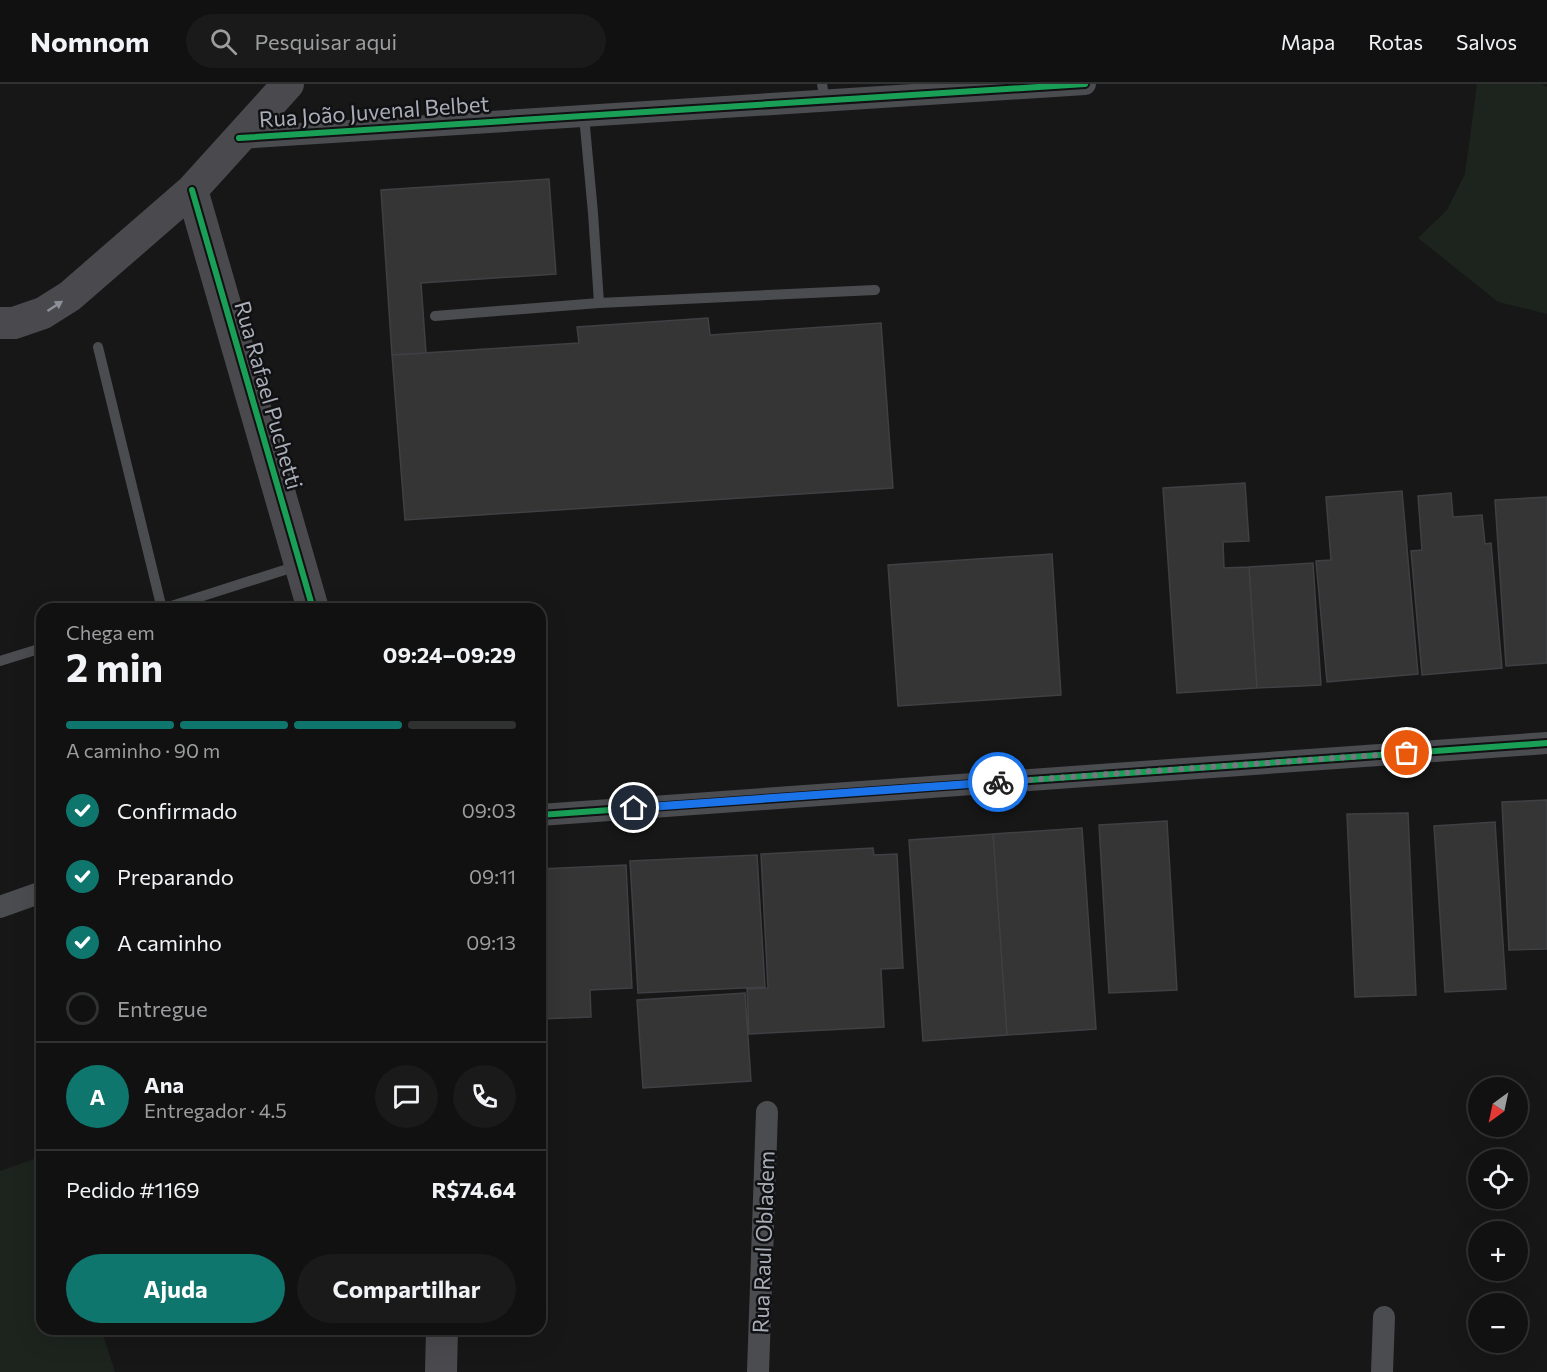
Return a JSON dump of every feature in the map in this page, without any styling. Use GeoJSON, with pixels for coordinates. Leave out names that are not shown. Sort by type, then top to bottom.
{"type":"FeatureCollection","features":[{"type":"Feature","properties":{"kind":"street"},"geometry":{"type":"LineString","coordinates":[[0,323],[14,323],[43,313],[70,296],[192,190],[288,84]]}},
{"type":"Feature","properties":{"kind":"street","name":"Rua João Juvenal Belbet"},"geometry":{"type":"LineString","coordinates":[[239,138],[584,116],[823,92],[1085,84]]}},
{"type":"Feature","properties":{"kind":"street","name":"Rua Rafael Puchetti"},"geometry":{"type":"LineString","coordinates":[[192,190],[311,603]]}},
{"type":"Feature","properties":{"kind":"street"},"geometry":{"type":"LineString","coordinates":[[546,815],[1547,742]]}},
{"type":"Feature","properties":{"kind":"street"},"geometry":{"type":"LineString","coordinates":[[0,907],[36,894]]}},
{"type":"Feature","properties":{"kind":"street","name":"Rua Raul Obladem"},"geometry":{"type":"LineString","coordinates":[[758,1372],[768,1112]]}},
{"type":"Feature","properties":{"kind":"street"},"geometry":{"type":"LineString","coordinates":[[1382,1372],[1384,1317]]}},
{"type":"Feature","properties":{"kind":"street"},"geometry":{"type":"LineString","coordinates":[[441,1372],[442,1335]]}},
{"type":"Feature","properties":{"kind":"lane"},"geometry":{"type":"LineString","coordinates":[[584,116],[599,303]]}},
{"type":"Feature","properties":{"kind":"lane"},"geometry":{"type":"LineString","coordinates":[[435,316],[599,303],[874,290]]}},
{"type":"Feature","properties":{"kind":"lane"},"geometry":{"type":"LineString","coordinates":[[98,347],[161,603]]}},
{"type":"Feature","properties":{"kind":"lane"},"geometry":{"type":"LineString","coordinates":[[181,603],[300,565]]}},
{"type":"Feature","properties":{"kind":"lane"},"geometry":{"type":"LineString","coordinates":[[0,661],[36,650]]}},
{"type":"Feature","properties":{"kind":"shaded area"},"geometry":{"type":"Polygon","coordinates":[[[1477,84],[1541,84],[1547,87],[1547,314],[1498,302],[1418,238],[1447,210],[1465,174],[1477,84]]]}},
{"type":"Feature","properties":{"kind":"shaded area"},"geometry":{"type":"Polygon","coordinates":[[[36,1158],[36,1335],[103,1335],[115,1372],[0,1372],[0,1171],[36,1158]]]}},
{"type":"Feature","properties":{"kind":"building"},"geometry":{"type":"Polygon","coordinates":[[[549,179],[556,274],[421,283],[426,353],[392,355],[381,190],[549,179]]]}},
{"type":"Feature","properties":{"kind":"building"},"geometry":{"type":"Polygon","coordinates":[[[708,318],[710,335],[881,323],[893,488],[405,520],[392,355],[579,343],[577,327],[708,318]]]}},
{"type":"Feature","properties":{"kind":"building"},"geometry":{"type":"Polygon","coordinates":[[[1245,483],[1249,541],[1223,542],[1224,568],[1249,567],[1257,688],[1177,693],[1163,488],[1245,483]]]}},
{"type":"Feature","properties":{"kind":"building"},"geometry":{"type":"Polygon","coordinates":[[[1402,491],[1418,674],[1327,682],[1316,561],[1331,560],[1326,497],[1402,491]]]}},
{"type":"Feature","properties":{"kind":"building"},"geometry":{"type":"Polygon","coordinates":[[[1451,493],[1453,517],[1482,515],[1485,544],[1491,543],[1502,668],[1422,675],[1411,551],[1422,550],[1418,496],[1451,493]]]}},
{"type":"Feature","properties":{"kind":"building"},"geometry":{"type":"Polygon","coordinates":[[[1547,497],[1547,663],[1506,666],[1495,500],[1547,497]]]}},
{"type":"Feature","properties":{"kind":"building"},"geometry":{"type":"Polygon","coordinates":[[[1052,554],[1061,695],[898,706],[888,565],[1052,554]]]}},
{"type":"Feature","properties":{"kind":"building"},"geometry":{"type":"Polygon","coordinates":[[[1313,563],[1321,685],[1257,688],[1249,567],[1313,563]]]}},
{"type":"Feature","properties":{"kind":"building"},"geometry":{"type":"Polygon","coordinates":[[[1547,800],[1547,949],[1509,950],[1502,802],[1547,800]]]}},
{"type":"Feature","properties":{"kind":"building"},"geometry":{"type":"Polygon","coordinates":[[[1408,813],[1416,995],[1355,997],[1347,814],[1408,813]]]}},
{"type":"Feature","properties":{"kind":"building"},"geometry":{"type":"Polygon","coordinates":[[[1167,821],[1177,990],[1109,993],[1099,825],[1167,821]]]}},
{"type":"Feature","properties":{"kind":"building"},"geometry":{"type":"Polygon","coordinates":[[[1495,822],[1506,989],[1445,992],[1434,826],[1495,822]]]}},
{"type":"Feature","properties":{"kind":"building"},"geometry":{"type":"Polygon","coordinates":[[[1082,828],[1096,1029],[1007,1035],[993,834],[1082,828]]]}},
{"type":"Feature","properties":{"kind":"building"},"geometry":{"type":"Polygon","coordinates":[[[993,834],[1007,1035],[923,1041],[909,840],[993,834]]]}},
{"type":"Feature","properties":{"kind":"building"},"geometry":{"type":"Polygon","coordinates":[[[873,848],[874,855],[897,854],[903,968],[881,969],[884,1027],[749,1034],[747,989],[768,988],[761,854],[873,848]]]}},
{"type":"Feature","properties":{"kind":"building"},"geometry":{"type":"Polygon","coordinates":[[[757,855],[765,987],[638,993],[630,861],[757,855]]]}},
{"type":"Feature","properties":{"kind":"building"},"geometry":{"type":"Polygon","coordinates":[[[626,865],[632,988],[590,990],[591,1017],[546,1019],[546,869],[626,865]]]}},
{"type":"Feature","properties":{"kind":"building"},"geometry":{"type":"Polygon","coordinates":[[[745,993],[751,1081],[643,1088],[637,1000],[745,993]]]}},
{"type":"Feature","properties":{"kind":"cycle path"},"geometry":{"type":"LineString","coordinates":[[239,138],[1085,84]]}},
{"type":"Feature","properties":{"kind":"cycle path"},"geometry":{"type":"LineString","coordinates":[[192,190],[311,603]]}},
{"type":"Feature","properties":{"kind":"cycle path"},"geometry":{"type":"LineString","coordinates":[[546,815],[1547,743]]}},
{"type":"Feature","properties":{"kind":"way so far"},"geometry":{"type":"LineString","coordinates":[[998,782],[1407,753]]}},
{"type":"Feature","properties":{"kind":"route"},"geometry":{"type":"LineString","coordinates":[[634,808],[998,782]]}}]}
